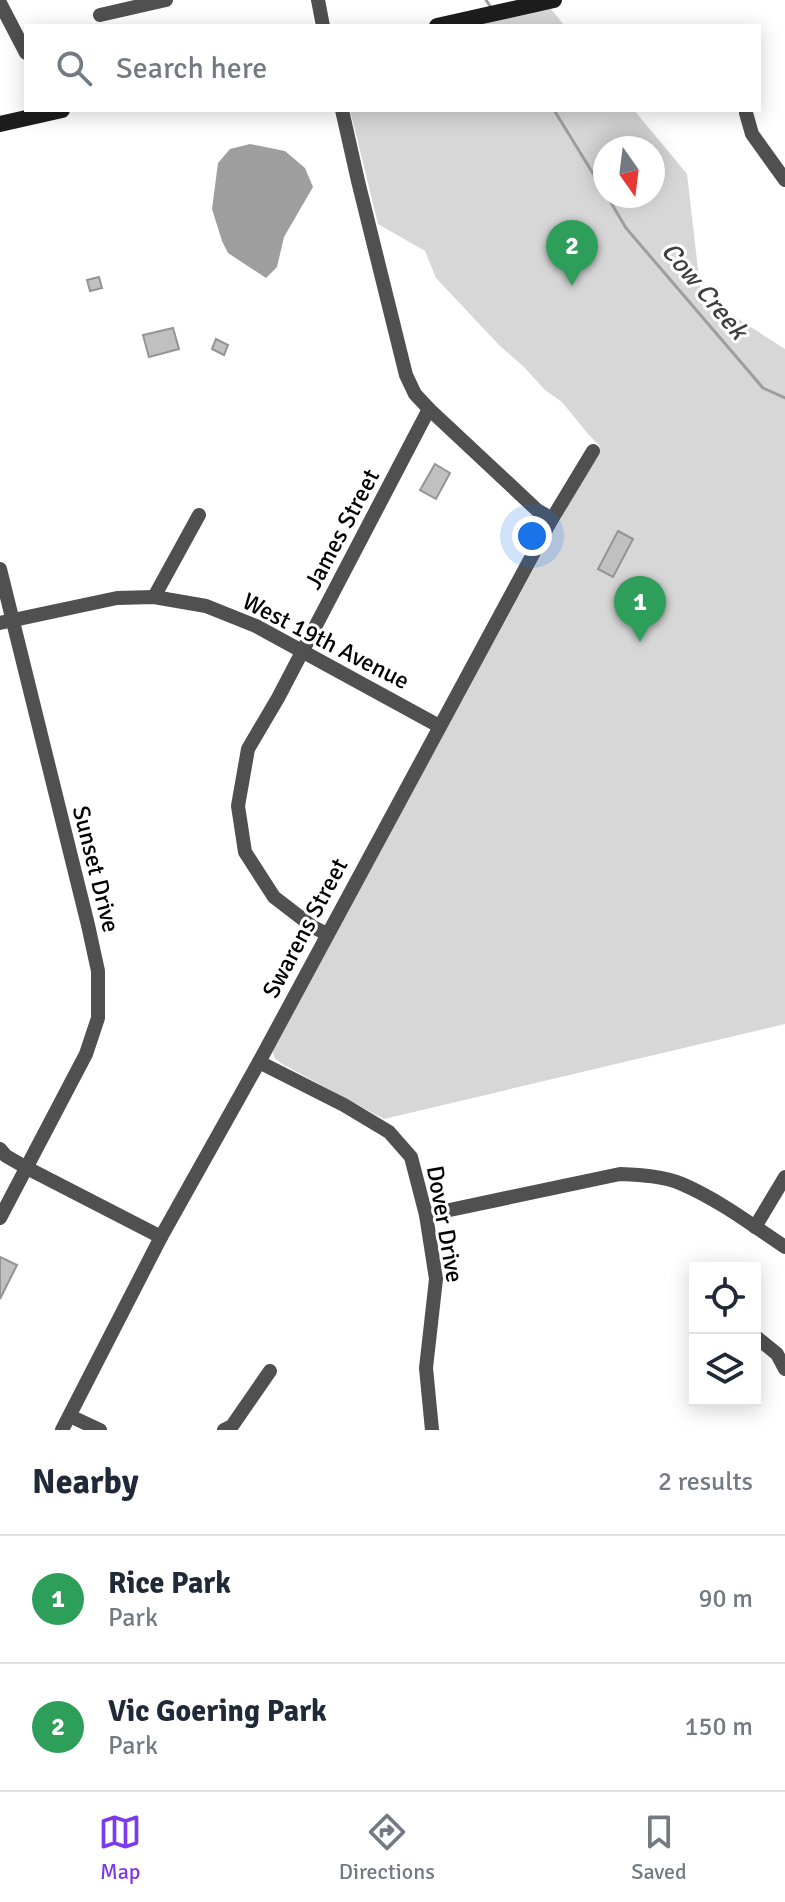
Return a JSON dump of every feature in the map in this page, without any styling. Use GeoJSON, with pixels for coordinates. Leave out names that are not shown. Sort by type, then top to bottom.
{"type":"FeatureCollection","features":[{"type":"Feature","properties":{"kind":"street"},"geometry":{"type":"LineString","coordinates":[[100,15],[166,0]]}},
{"type":"Feature","properties":{"kind":"street"},"geometry":{"type":"LineString","coordinates":[[318,0],[323,24]]}},
{"type":"Feature","properties":{"kind":"street"},"geometry":{"type":"LineString","coordinates":[[446,24],[549,1]]}},
{"type":"Feature","properties":{"kind":"street"},"geometry":{"type":"LineString","coordinates":[[0,3],[24,49]]}},
{"type":"Feature","properties":{"kind":"street"},"geometry":{"type":"LineString","coordinates":[[0,124],[50,112]]}},
{"type":"Feature","properties":{"kind":"street"},"geometry":{"type":"LineString","coordinates":[[342,112],[406,375],[415,394],[537,510],[552,519]]}},
{"type":"Feature","properties":{"kind":"street"},"geometry":{"type":"LineString","coordinates":[[746,113],[752,134],[785,180]]}},
{"type":"Feature","properties":{"kind":"street","name":"James Street"},"geometry":{"type":"LineString","coordinates":[[327,934],[274,897],[245,852],[238,806],[248,749],[303,651],[429,409]]}},
{"type":"Feature","properties":{"kind":"street","name":"Swarens Street"},"geometry":{"type":"LineString","coordinates":[[62,1430],[161,1237],[552,519],[593,451]]}},
{"type":"Feature","properties":{"kind":"street"},"geometry":{"type":"LineString","coordinates":[[154,597],[199,515]]}},
{"type":"Feature","properties":{"kind":"street","name":"Sunset Drive"},"geometry":{"type":"LineString","coordinates":[[0,569],[6,621],[98,971],[98,1018],[86,1054],[0,1218]]}},
{"type":"Feature","properties":{"kind":"street","name":"West 19th Avenue"},"geometry":{"type":"LineString","coordinates":[[6,621],[117,598],[154,597],[206,606],[256,626],[439,726]]}},
{"type":"Feature","properties":{"kind":"street","name":"Dover Drive"},"geometry":{"type":"LineString","coordinates":[[259,1062],[344,1105],[389,1132],[411,1157],[426,1215],[436,1279],[426,1368],[432,1430]]}},
{"type":"Feature","properties":{"kind":"street"},"geometry":{"type":"LineString","coordinates":[[0,1149],[27,1168],[161,1237]]}},
{"type":"Feature","properties":{"kind":"street"},"geometry":{"type":"LineString","coordinates":[[426,1215],[620,1174],[649,1176],[682,1184],[785,1247]]}},
{"type":"Feature","properties":{"kind":"street"},"geometry":{"type":"LineString","coordinates":[[755,1227],[785,1177]]}},
{"type":"Feature","properties":{"kind":"street"},"geometry":{"type":"LineString","coordinates":[[761,1341],[777,1354],[785,1369]]}},
{"type":"Feature","properties":{"kind":"street"},"geometry":{"type":"LineString","coordinates":[[224,1430],[232,1426],[270,1371]]}},
{"type":"Feature","properties":{"kind":"street"},"geometry":{"type":"LineString","coordinates":[[70,1416],[100,1430]]}},
{"type":"Feature","properties":{"kind":"shaded area"},"geometry":{"type":"Polygon","coordinates":[[[550,8],[563,24],[478,24],[550,8]]]}},
{"type":"Feature","properties":{"kind":"shaded area"},"geometry":{"type":"Polygon","coordinates":[[[350,112],[636,112],[656,136],[593,136],[593,208],[665,208],[665,147],[687,174],[701,295],[785,349],[785,1024],[384,1119],[284,1065],[275,1059],[272,1050],[600,446],[562,402],[545,390],[499,345],[436,278],[425,251],[378,224],[350,112]]]}},
{"type":"Feature","properties":{"kind":"shaded area"},"geometry":{"type":"Polygon","coordinates":[[[250,144],[285,151],[305,168],[313,187],[284,237],[277,267],[266,278],[228,253],[212,209],[218,163],[230,149],[250,144]]]}},
{"type":"Feature","properties":{"kind":"building"},"geometry":{"type":"Polygon","coordinates":[[[99,277],[102,288],[90,291],[87,280],[99,277]]]}},
{"type":"Feature","properties":{"kind":"building"},"geometry":{"type":"Polygon","coordinates":[[[173,328],[179,349],[149,357],[143,335],[173,328]]]}},
{"type":"Feature","properties":{"kind":"building"},"geometry":{"type":"Polygon","coordinates":[[[216,339],[228,345],[224,355],[212,349],[216,339]]]}},
{"type":"Feature","properties":{"kind":"building"},"geometry":{"type":"Polygon","coordinates":[[[435,464],[450,473],[436,499],[420,490],[435,464]]]}},
{"type":"Feature","properties":{"kind":"building"},"geometry":{"type":"Polygon","coordinates":[[[618,531],[633,539],[613,577],[598,569],[618,531]]]}},
{"type":"Feature","properties":{"kind":"building"},"geometry":{"type":"Polygon","coordinates":[[[0,1257],[17,1265],[0,1299],[0,1257]]]}},
{"type":"Feature","properties":{"kind":"waterway","name":"Cow Creek"},"geometry":{"type":"LineString","coordinates":[[486,0],[492,9]]}},
{"type":"Feature","properties":{"kind":"waterway","name":"Cow Creek"},"geometry":{"type":"LineString","coordinates":[[555,112],[593,173]]}},
{"type":"Feature","properties":{"kind":"waterway","name":"Cow Creek"},"geometry":{"type":"LineString","coordinates":[[614,208],[626,228],[763,388],[785,398]]}},
{"type":"Feature","properties":{"kind":"place","name":"Vic Goering Park"},"geometry":{"type":"Point","coordinates":[572,286]}},
{"type":"Feature","properties":{"kind":"place","name":"Rice Park"},"geometry":{"type":"Point","coordinates":[640,642]}}]}
